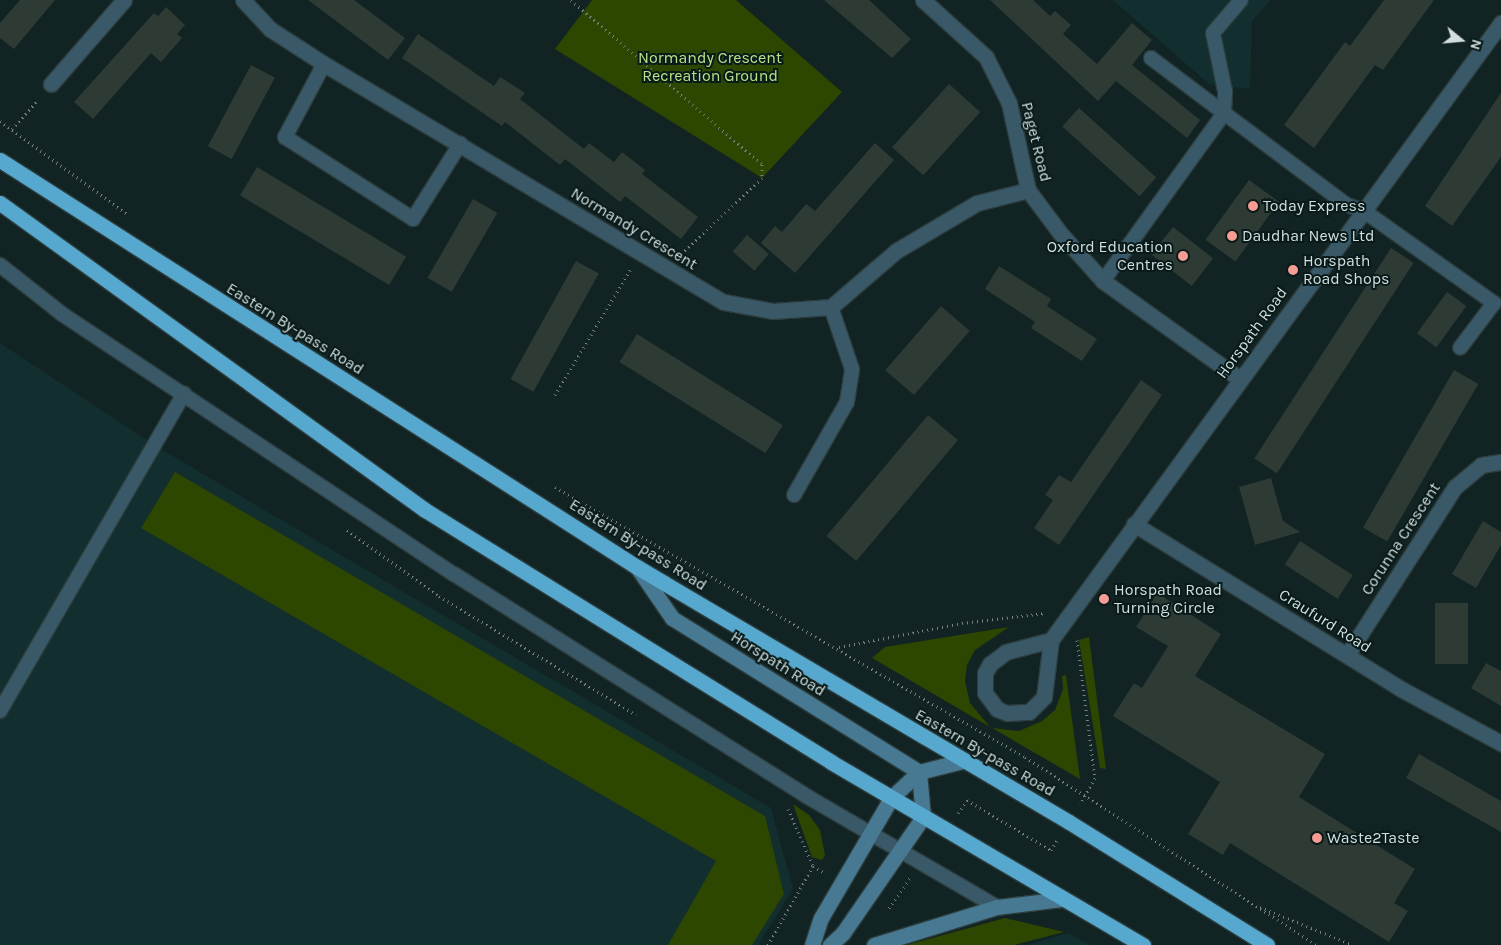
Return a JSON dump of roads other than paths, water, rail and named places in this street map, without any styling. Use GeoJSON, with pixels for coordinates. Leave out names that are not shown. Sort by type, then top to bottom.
{"type":"FeatureCollection","features":[{"type":"Feature","properties":{"kind":"highway","name":"Eastern By-pass Road"},"geometry":{"type":"LineString","coordinates":[[0,160],[637,567],[1267,945]]}},
{"type":"Feature","properties":{"kind":"highway"},"geometry":{"type":"LineString","coordinates":[[0,203],[426,510],[891,798],[1144,945]]}},
{"type":"Feature","properties":{"kind":"street"},"geometry":{"type":"LineString","coordinates":[[51,84],[124,0]]}},
{"type":"Feature","properties":{"kind":"street","name":"Normandy Crescent"},"geometry":{"type":"LineString","coordinates":[[243,0],[270,30],[324,64],[724,302],[773,311],[831,307]]}},
{"type":"Feature","properties":{"kind":"street","name":"Paget Road"},"geometry":{"type":"LineString","coordinates":[[923,0],[986,57],[1009,103],[1028,190],[1103,281],[1240,380]]}},
{"type":"Feature","properties":{"kind":"street","name":"Horspath Road"},"geometry":{"type":"LineString","coordinates":[[1051,640],[1501,23]]}},
{"type":"Feature","properties":{"kind":"street"},"geometry":{"type":"LineString","coordinates":[[831,307],[896,251],[976,203],[1028,190]]}},
{"type":"Feature","properties":{"kind":"street","name":"Corunna Crescent"},"geometry":{"type":"LineString","coordinates":[[1348,655],[1455,487],[1481,465],[1501,462]]}},
{"type":"Feature","properties":{"kind":"street","name":"Craufurd Road"},"geometry":{"type":"LineString","coordinates":[[1134,524],[1401,689],[1501,742]]}},
{"type":"Feature","properties":{"kind":"street","name":"Horspath Road"},"geometry":{"type":"LineString","coordinates":[[637,567],[672,618],[919,772]]}},
{"type":"Feature","properties":{"kind":"street"},"geometry":{"type":"LineString","coordinates":[[1051,640],[1047,686],[1038,705],[1018,714],[997,708],[985,693],[985,673],[990,664],[1006,652],[1051,640]]}},
{"type":"Feature","properties":{"kind":"street"},"geometry":{"type":"LineString","coordinates":[[812,945],[820,918],[891,798],[919,772],[962,761]]}},
{"type":"Feature","properties":{"kind":"street"},"geometry":{"type":"LineString","coordinates":[[830,945],[844,933],[923,817],[919,772]]}},
{"type":"Feature","properties":{"kind":"street"},"geometry":{"type":"LineString","coordinates":[[874,945],[998,907],[1063,899]]}},
{"type":"Feature","properties":{"kind":"lane"},"geometry":{"type":"LineString","coordinates":[[1103,281],[1224,113],[1225,91],[1213,33],[1241,0]]}},
{"type":"Feature","properties":{"kind":"lane"},"geometry":{"type":"LineString","coordinates":[[1152,58],[1347,206],[1364,211],[1494,303],[1460,348]]}},
{"type":"Feature","properties":{"kind":"lane"},"geometry":{"type":"LineString","coordinates":[[324,64],[285,137],[413,219],[460,144]]}},
{"type":"Feature","properties":{"kind":"lane"},"geometry":{"type":"LineString","coordinates":[[0,265],[62,314],[184,393],[454,574],[870,833],[998,907]]}},
{"type":"Feature","properties":{"kind":"lane"},"geometry":{"type":"LineString","coordinates":[[794,495],[847,402],[852,370],[831,307]]}},
{"type":"Feature","properties":{"kind":"lane"},"geometry":{"type":"LineString","coordinates":[[0,711],[184,393]]}},
{"type":"Feature","properties":{"kind":"place","name":"Today Express"},"geometry":{"type":"Point","coordinates":[1253,206]}},
{"type":"Feature","properties":{"kind":"place","name":"Daudhar News Ltd"},"geometry":{"type":"Point","coordinates":[1232,236]}},
{"type":"Feature","properties":{"kind":"place","name":"Oxford Education Centres"},"geometry":{"type":"Point","coordinates":[1183,256]}},
{"type":"Feature","properties":{"kind":"place","name":"Horspath Road Shops"},"geometry":{"type":"Point","coordinates":[1293,270]}},
{"type":"Feature","properties":{"kind":"place","name":"Horspath Road Turning Circle"},"geometry":{"type":"Point","coordinates":[1104,599]}},
{"type":"Feature","properties":{"kind":"place","name":"Waste2Taste"},"geometry":{"type":"Point","coordinates":[1317,838]}},
{"type":"Feature","properties":{"kind":"park label","name":"Normandy Crescent Recreation Ground"},"geometry":{"type":"Point","coordinates":[710,67]}}]}
